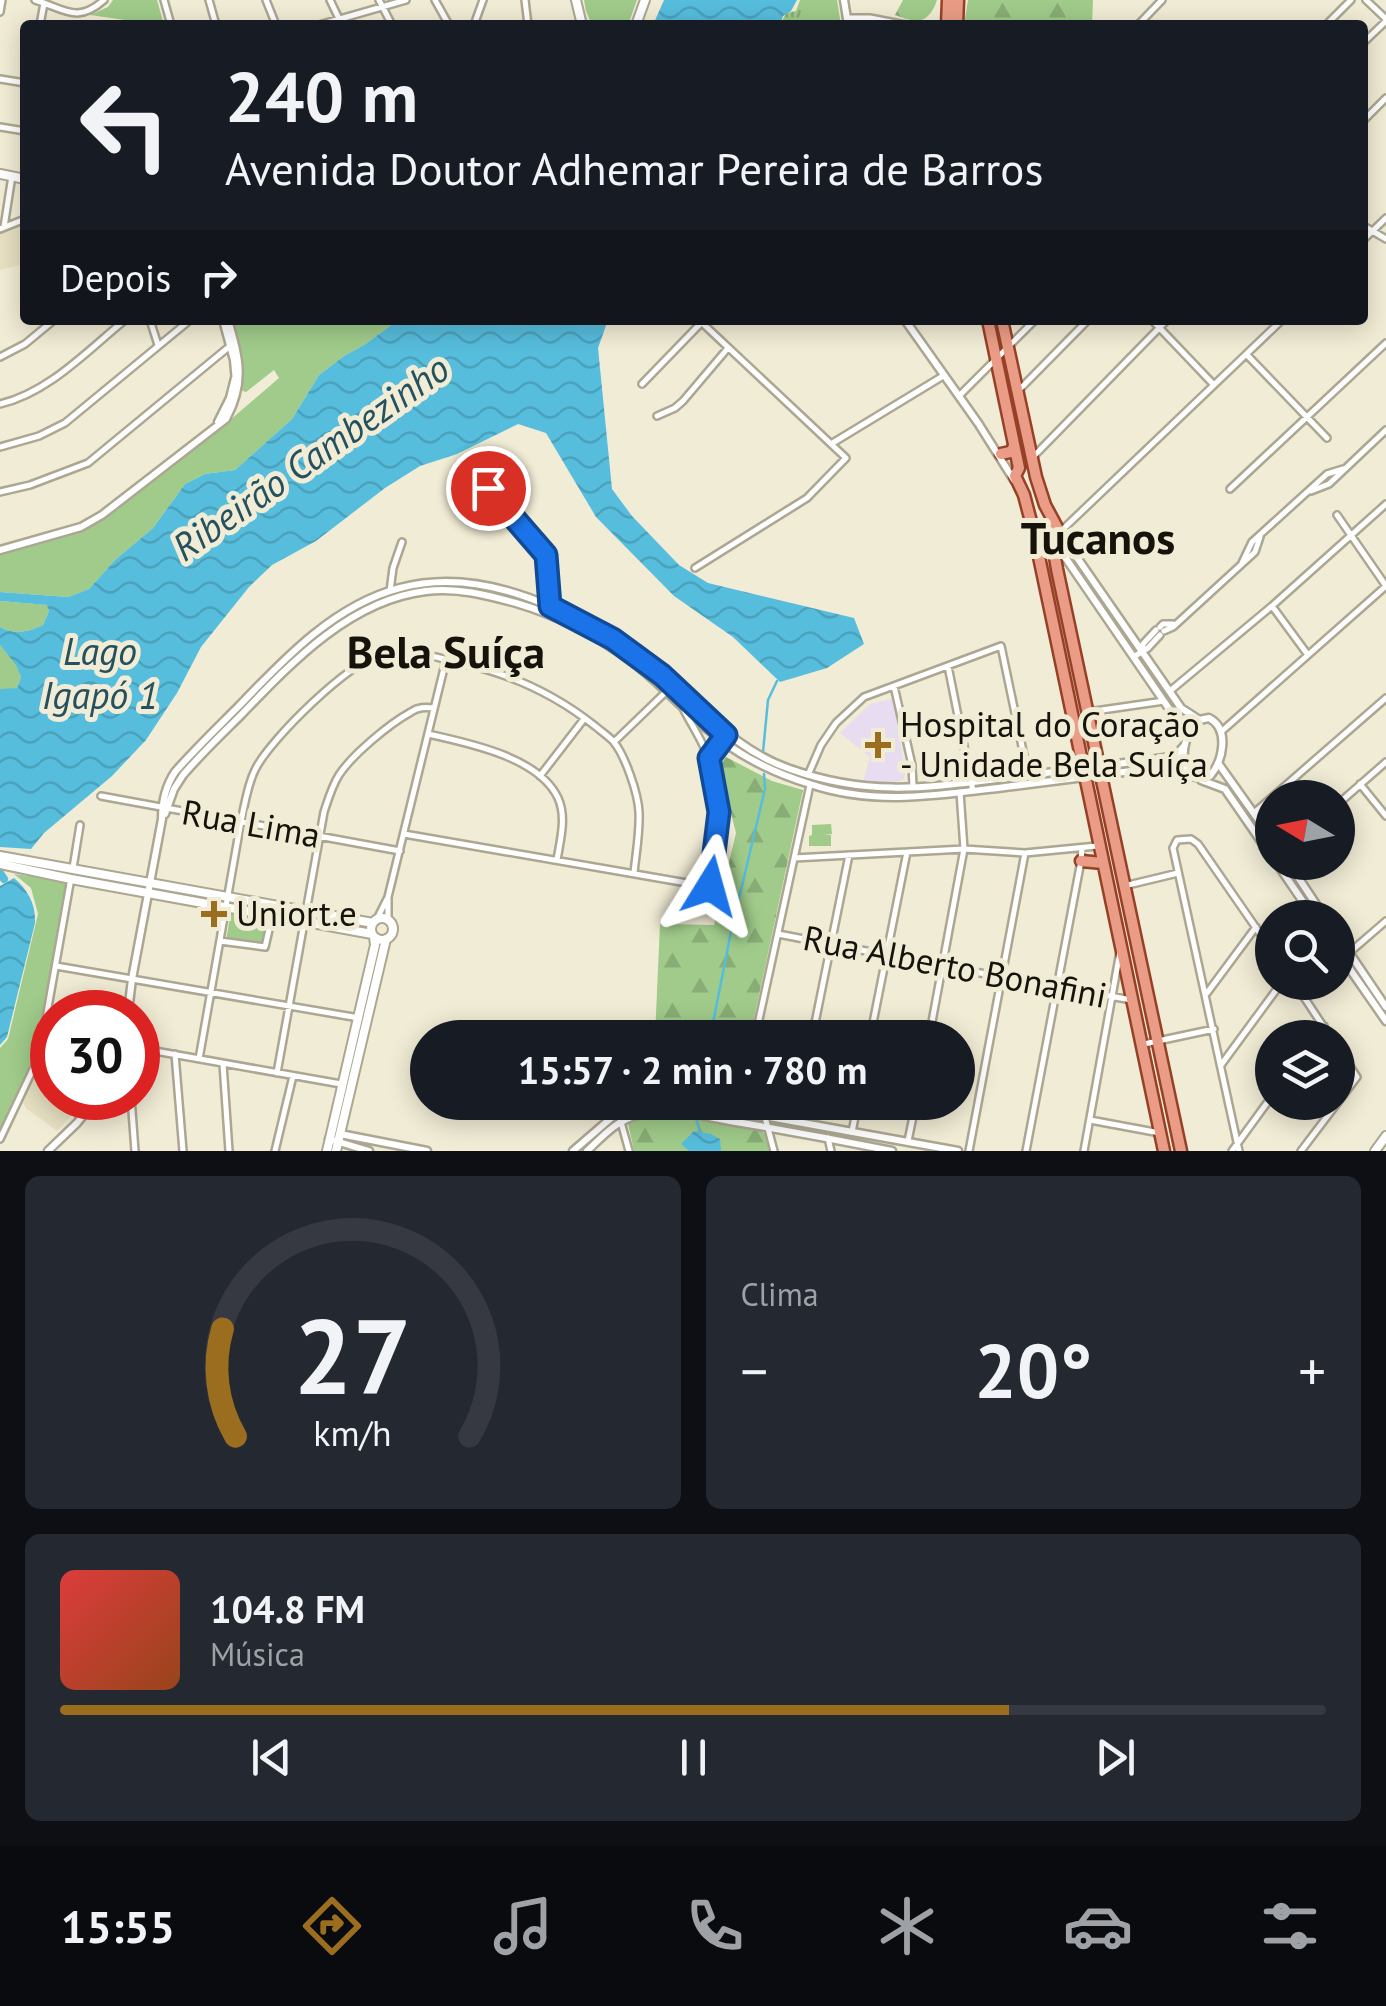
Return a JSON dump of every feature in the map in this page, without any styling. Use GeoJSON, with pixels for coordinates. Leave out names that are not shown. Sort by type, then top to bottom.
{"type":"FeatureCollection","features":[{"type":"Feature","properties":{"kind":"main road"},"geometry":{"type":"LineString","coordinates":[[0,174],[20,178]]}},
{"type":"Feature","properties":{"kind":"main road"},"geometry":{"type":"LineString","coordinates":[[989,325],[1019,468],[1015,476],[1034,533],[1164,1151]]}},
{"type":"Feature","properties":{"kind":"main road"},"geometry":{"type":"LineString","coordinates":[[1003,325],[1036,477],[1060,533],[1054,544],[1058,569],[1182,1151]]}},
{"type":"Feature","properties":{"kind":"main road"},"geometry":{"type":"LineString","coordinates":[[999,452],[1014,447]]}},
{"type":"Feature","properties":{"kind":"main road"},"geometry":{"type":"LineString","coordinates":[[1019,468],[1026,468],[1036,477]]}},
{"type":"Feature","properties":{"kind":"main road"},"geometry":{"type":"LineString","coordinates":[[1034,533],[1040,540],[1054,544]]}},
{"type":"Feature","properties":{"kind":"main road"},"geometry":{"type":"LineString","coordinates":[[1058,569],[1067,560]]}},
{"type":"Feature","properties":{"kind":"main road"},"geometry":{"type":"LineString","coordinates":[[0,856],[72,874]]}},
{"type":"Feature","properties":{"kind":"main road"},"geometry":{"type":"LineString","coordinates":[[1081,861],[1103,863]]}},
{"type":"Feature","properties":{"kind":"main road"},"geometry":{"type":"LineString","coordinates":[[0,864],[306,916],[386,940]]}},
{"type":"Feature","properties":{"kind":"main road"},"geometry":{"type":"LineString","coordinates":[[227,902],[272,914],[374,922],[382,918],[392,926],[335,1139],[326,1151]]}},
{"type":"Feature","properties":{"kind":"main road"},"geometry":{"type":"LineString","coordinates":[[348,1086],[374,922]]}},
{"type":"Feature","properties":{"kind":"main road"},"geometry":{"type":"LineString","coordinates":[[1375,1151],[1386,1136]]}},
{"type":"Feature","properties":{"kind":"street"},"geometry":{"type":"LineString","coordinates":[[0,12],[2,0]]}},
{"type":"Feature","properties":{"kind":"street"},"geometry":{"type":"LineString","coordinates":[[35,0],[82,14],[104,0]]}},
{"type":"Feature","properties":{"kind":"street"},"geometry":{"type":"LineString","coordinates":[[379,0],[389,20]]}},
{"type":"Feature","properties":{"kind":"street"},"geometry":{"type":"LineString","coordinates":[[347,20],[406,0]]}},
{"type":"Feature","properties":{"kind":"street"},"geometry":{"type":"LineString","coordinates":[[1143,20],[1162,0]]}},
{"type":"Feature","properties":{"kind":"street"},"geometry":{"type":"LineString","coordinates":[[1331,20],[1351,0]]}},
{"type":"Feature","properties":{"kind":"street"},"geometry":{"type":"LineString","coordinates":[[1366,0],[1386,20],[1368,38]]}},
{"type":"Feature","properties":{"kind":"street"},"geometry":{"type":"LineString","coordinates":[[41,20],[44,2]]}},
{"type":"Feature","properties":{"kind":"street"},"geometry":{"type":"LineString","coordinates":[[81,20],[82,14]]}},
{"type":"Feature","properties":{"kind":"street"},"geometry":{"type":"LineString","coordinates":[[1368,116],[1386,98]]}},
{"type":"Feature","properties":{"kind":"street"},"geometry":{"type":"LineString","coordinates":[[2,228],[12,176]]}},
{"type":"Feature","properties":{"kind":"street"},"geometry":{"type":"LineString","coordinates":[[1368,236],[1386,218]]}},
{"type":"Feature","properties":{"kind":"street"},"geometry":{"type":"LineString","coordinates":[[1368,229],[1386,240]]}},
{"type":"Feature","properties":{"kind":"street"},"geometry":{"type":"LineString","coordinates":[[0,357],[26,344],[48,325]]}},
{"type":"Feature","properties":{"kind":"street"},"geometry":{"type":"LineString","coordinates":[[0,404],[44,385],[119,325]]}},
{"type":"Feature","properties":{"kind":"street"},"geometry":{"type":"LineString","coordinates":[[152,325],[158,346]]}},
{"type":"Feature","properties":{"kind":"street"},"geometry":{"type":"LineString","coordinates":[[0,447],[39,436],[65,423],[184,325]]}},
{"type":"Feature","properties":{"kind":"street"},"geometry":{"type":"LineString","coordinates":[[226,325],[237,400]]}},
{"type":"Feature","properties":{"kind":"street"},"geometry":{"type":"LineString","coordinates":[[0,550],[80,527],[102,515],[226,419],[237,400],[240,365],[227,325]]}},
{"type":"Feature","properties":{"kind":"street"},"geometry":{"type":"LineString","coordinates":[[642,384],[696,325]]}},
{"type":"Feature","properties":{"kind":"street"},"geometry":{"type":"LineString","coordinates":[[695,568],[807,498],[846,458],[704,325]]}},
{"type":"Feature","properties":{"kind":"street"},"geometry":{"type":"LineString","coordinates":[[908,325],[1017,483]]}},
{"type":"Feature","properties":{"kind":"street"},"geometry":{"type":"LineString","coordinates":[[958,396],[1030,325]]}},
{"type":"Feature","properties":{"kind":"street"},"geometry":{"type":"LineString","coordinates":[[1018,390],[1083,325]]}},
{"type":"Feature","properties":{"kind":"street"},"geometry":{"type":"LineString","coordinates":[[1157,325],[1214,385]]}},
{"type":"Feature","properties":{"kind":"street"},"geometry":{"type":"LineString","coordinates":[[1032,457],[1163,325]]}},
{"type":"Feature","properties":{"kind":"street"},"geometry":{"type":"LineString","coordinates":[[1200,779],[1210,776],[1218,763],[1222,730],[1215,720],[1198,719],[1184,711],[1060,533],[1277,325]]}},
{"type":"Feature","properties":{"kind":"street"},"geometry":{"type":"LineString","coordinates":[[1230,489],[1386,343]]}},
{"type":"Feature","properties":{"kind":"street"},"geometry":{"type":"LineString","coordinates":[[230,346],[240,365]]}},
{"type":"Feature","properties":{"kind":"street"},"geometry":{"type":"LineString","coordinates":[[0,492],[88,463],[230,346]]}},
{"type":"Feature","properties":{"kind":"street"},"geometry":{"type":"LineString","coordinates":[[657,416],[683,401],[728,348]]}},
{"type":"Feature","properties":{"kind":"street"},"geometry":{"type":"LineString","coordinates":[[1246,355],[1327,438]]}},
{"type":"Feature","properties":{"kind":"street"},"geometry":{"type":"LineString","coordinates":[[831,444],[943,376]]}},
{"type":"Feature","properties":{"kind":"street"},"geometry":{"type":"LineString","coordinates":[[214,427],[226,411],[235,378]]}},
{"type":"Feature","properties":{"kind":"street"},"geometry":{"type":"LineString","coordinates":[[1135,656],[1242,563],[1260,536],[1308,492],[1343,469],[1386,430]]}},
{"type":"Feature","properties":{"kind":"street"},"geometry":{"type":"LineString","coordinates":[[999,452],[1019,468]]}},
{"type":"Feature","properties":{"kind":"street"},"geometry":{"type":"LineString","coordinates":[[488,488],[546,555],[549,610]]}},
{"type":"Feature","properties":{"kind":"street"},"geometry":{"type":"LineString","coordinates":[[1170,692],[1386,504]]}},
{"type":"Feature","properties":{"kind":"street"},"geometry":{"type":"LineString","coordinates":[[1222,730],[1386,586],[1338,515]]}},
{"type":"Feature","properties":{"kind":"street"},"geometry":{"type":"LineString","coordinates":[[390,591],[402,542]]}},
{"type":"Feature","properties":{"kind":"street"},"geometry":{"type":"LineString","coordinates":[[1054,544],[1188,735]]}},
{"type":"Feature","properties":{"kind":"street"},"geometry":{"type":"LineString","coordinates":[[326,631],[427,586]]}},
{"type":"Feature","properties":{"kind":"street"},"geometry":{"type":"LineString","coordinates":[[131,990],[170,788],[241,709],[326,631],[367,600],[390,591],[427,586],[549,610],[611,642],[670,687],[724,738],[785,768],[849,785],[913,789],[973,786],[1100,770],[1172,756],[1185,745]]}},
{"type":"Feature","properties":{"kind":"street"},"geometry":{"type":"LineString","coordinates":[[1272,606],[1308,655]]}},
{"type":"Feature","properties":{"kind":"street"},"geometry":{"type":"LineString","coordinates":[[808,775],[836,723],[864,697],[1001,646],[1028,775]]}},
{"type":"Feature","properties":{"kind":"street"},"geometry":{"type":"LineString","coordinates":[[199,1059],[248,784],[266,750],[331,686],[380,653],[400,651],[497,672],[543,691],[614,742],[631,776],[640,810],[634,873]]}},
{"type":"Feature","properties":{"kind":"street"},"geometry":{"type":"LineString","coordinates":[[388,920],[388,897],[446,660]]}},
{"type":"Feature","properties":{"kind":"street"},"geometry":{"type":"LineString","coordinates":[[948,666],[973,786]]}},
{"type":"Feature","properties":{"kind":"street"},"geometry":{"type":"LineString","coordinates":[[894,686],[912,765],[913,789]]}},
{"type":"Feature","properties":{"kind":"street"},"geometry":{"type":"LineString","coordinates":[[670,687],[709,758],[719,812],[705,909]]}},
{"type":"Feature","properties":{"kind":"street"},"geometry":{"type":"LineString","coordinates":[[614,742],[670,687]]}},
{"type":"Feature","properties":{"kind":"street"},"geometry":{"type":"LineString","coordinates":[[1218,763],[1254,813],[1386,698]]}},
{"type":"Feature","properties":{"kind":"street"},"geometry":{"type":"LineString","coordinates":[[1088,712],[1165,700]]}},
{"type":"Feature","properties":{"kind":"street"},"geometry":{"type":"LineString","coordinates":[[680,703],[770,769],[854,795],[890,798],[960,792],[1028,775],[1084,772]]}},
{"type":"Feature","properties":{"kind":"street"},"geometry":{"type":"LineString","coordinates":[[278,1073],[319,836],[330,794],[339,775],[361,750],[411,712],[434,708]]}},
{"type":"Feature","properties":{"kind":"street"},"geometry":{"type":"LineString","coordinates":[[540,776],[585,718]]}},
{"type":"Feature","properties":{"kind":"street"},"geometry":{"type":"LineString","coordinates":[[1198,719],[1191,725],[1185,745],[1184,768],[1190,776],[1225,789],[1255,832]]}},
{"type":"Feature","properties":{"kind":"street"},"geometry":{"type":"LineString","coordinates":[[428,734],[484,746],[540,776],[558,798],[563,822],[557,860]]}},
{"type":"Feature","properties":{"kind":"street"},"geometry":{"type":"LineString","coordinates":[[709,758],[724,738]]}},
{"type":"Feature","properties":{"kind":"street"},"geometry":{"type":"LineString","coordinates":[[1355,789],[1386,762]]}},
{"type":"Feature","properties":{"kind":"street"},"geometry":{"type":"LineString","coordinates":[[1100,770],[1184,768]]}},
{"type":"Feature","properties":{"kind":"street"},"geometry":{"type":"LineString","coordinates":[[759,1020],[810,784]]}},
{"type":"Feature","properties":{"kind":"street"},"geometry":{"type":"LineString","coordinates":[[1360,784],[1386,816]]}},
{"type":"Feature","properties":{"kind":"street"},"geometry":{"type":"LineString","coordinates":[[932,1020],[964,849],[960,792]]}},
{"type":"Feature","properties":{"kind":"street","name":"Rua Lima"},"geometry":{"type":"LineString","coordinates":[[102,796],[400,851]]}},
{"type":"Feature","properties":{"kind":"street"},"geometry":{"type":"LineString","coordinates":[[52,990],[80,825]]}},
{"type":"Feature","properties":{"kind":"street"},"geometry":{"type":"LineString","coordinates":[[404,834],[710,886]]}},
{"type":"Feature","properties":{"kind":"street"},"geometry":{"type":"LineString","coordinates":[[1236,1149],[1222,1065],[1173,848],[1178,840],[1191,839],[1198,844],[1255,926]]}},
{"type":"Feature","properties":{"kind":"street"},"geometry":{"type":"LineString","coordinates":[[794,858],[964,849],[1024,853],[1100,845]]}},
{"type":"Feature","properties":{"kind":"street"},"geometry":{"type":"LineString","coordinates":[[1026,1151],[1082,848]]}},
{"type":"Feature","properties":{"kind":"street"},"geometry":{"type":"LineString","coordinates":[[873,1020],[907,852]]}},
{"type":"Feature","properties":{"kind":"street"},"geometry":{"type":"LineString","coordinates":[[968,1151],[1024,853]]}},
{"type":"Feature","properties":{"kind":"street"},"geometry":{"type":"LineString","coordinates":[[815,1020],[849,855]]}},
{"type":"Feature","properties":{"kind":"street"},"geometry":{"type":"LineString","coordinates":[[1124,886],[1178,873]]}},
{"type":"Feature","properties":{"kind":"street"},"geometry":{"type":"LineString","coordinates":[[374,922],[388,897]]}},
{"type":"Feature","properties":{"kind":"street"},"geometry":{"type":"LineString","coordinates":[[220,941],[266,947],[272,914]]}},
{"type":"Feature","properties":{"kind":"street"},"geometry":{"type":"LineString","coordinates":[[1355,946],[1386,922]]}},
{"type":"Feature","properties":{"kind":"street"},"geometry":{"type":"LineString","coordinates":[[1206,995],[1255,928]]}},
{"type":"Feature","properties":{"kind":"street","name":"Rua Alberto Bonafini"},"geometry":{"type":"LineString","coordinates":[[778,934],[1132,1000]]}},
{"type":"Feature","properties":{"kind":"street"},"geometry":{"type":"LineString","coordinates":[[1084,1151],[1121,945]]}},
{"type":"Feature","properties":{"kind":"street"},"geometry":{"type":"LineString","coordinates":[[56,966],[359,1018]]}},
{"type":"Feature","properties":{"kind":"street"},"geometry":{"type":"LineString","coordinates":[[1355,969],[1386,1006]]}},
{"type":"Feature","properties":{"kind":"street"},"geometry":{"type":"LineString","coordinates":[[1355,973],[1386,1021]]}},
{"type":"Feature","properties":{"kind":"street"},"geometry":{"type":"LineString","coordinates":[[1222,1065],[1269,1000]]}},
{"type":"Feature","properties":{"kind":"street"},"geometry":{"type":"LineString","coordinates":[[1142,1044],[1214,1029]]}},
{"type":"Feature","properties":{"kind":"street"},"geometry":{"type":"LineString","coordinates":[[160,1052],[348,1086]]}},
{"type":"Feature","properties":{"kind":"street"},"geometry":{"type":"LineString","coordinates":[[174,1054],[183,1151]]}},
{"type":"Feature","properties":{"kind":"street"},"geometry":{"type":"LineString","coordinates":[[223,1064],[229,1151]]}},
{"type":"Feature","properties":{"kind":"street"},"geometry":{"type":"LineString","coordinates":[[0,1139],[30,1074]]}},
{"type":"Feature","properties":{"kind":"street"},"geometry":{"type":"LineString","coordinates":[[276,1151],[293,1076]]}},
{"type":"Feature","properties":{"kind":"street"},"geometry":{"type":"LineString","coordinates":[[50,1151],[79,1120]]}},
{"type":"Feature","properties":{"kind":"street"},"geometry":{"type":"LineString","coordinates":[[133,1120],[135,1151]]}},
{"type":"Feature","properties":{"kind":"street"},"geometry":{"type":"LineString","coordinates":[[585,1148],[607,1120]]}},
{"type":"Feature","properties":{"kind":"street"},"geometry":{"type":"LineString","coordinates":[[573,1151],[585,1148],[624,1120]]}},
{"type":"Feature","properties":{"kind":"street"},"geometry":{"type":"LineString","coordinates":[[724,1120],[892,1151]]}},
{"type":"Feature","properties":{"kind":"street"},"geometry":{"type":"LineString","coordinates":[[765,1120],[774,1151]]}},
{"type":"Feature","properties":{"kind":"street"},"geometry":{"type":"LineString","coordinates":[[785,1120],[958,1151]]}},
{"type":"Feature","properties":{"kind":"street"},"geometry":{"type":"LineString","coordinates":[[852,1132],[854,1120]]}},
{"type":"Feature","properties":{"kind":"street"},"geometry":{"type":"LineString","coordinates":[[908,1142],[912,1120]]}},
{"type":"Feature","properties":{"kind":"street"},"geometry":{"type":"LineString","coordinates":[[1090,1120],[1160,1133]]}},
{"type":"Feature","properties":{"kind":"street"},"geometry":{"type":"LineString","coordinates":[[1236,1149],[1256,1120]]}},
{"type":"Feature","properties":{"kind":"street"},"geometry":{"type":"LineString","coordinates":[[1302,1151],[1325,1120]]}},
{"type":"Feature","properties":{"kind":"street"},"geometry":{"type":"LineString","coordinates":[[621,1122],[629,1151]]}},
{"type":"Feature","properties":{"kind":"street"},"geometry":{"type":"LineString","coordinates":[[828,1138],[831,1151]]}},
{"type":"Feature","properties":{"kind":"street"},"geometry":{"type":"LineString","coordinates":[[335,1139],[362,1139],[426,1151]]}},
{"type":"Feature","properties":{"kind":"street"},"geometry":{"type":"LineString","coordinates":[[335,1139],[364,1150]]}},
{"type":"Feature","properties":{"kind":"street"},"geometry":{"type":"LineString","coordinates":[[362,1139],[364,1150]]}},
{"type":"Feature","properties":{"kind":"shaded area"},"geometry":{"type":"Polygon","coordinates":[[[20,226],[20,265],[0,270],[0,233],[20,226]]]}},
{"type":"Feature","properties":{"kind":"shaded area","name":"Hospital do Coração - Unidade Bela Suíça"},"geometry":{"type":"Polygon","coordinates":[[[894,699],[904,779],[894,783],[863,781],[870,757],[840,733],[870,704],[894,699]]]}},
{"type":"Feature","properties":{"kind":"shaded area"},"geometry":{"type":"Polygon","coordinates":[[[30,1085],[30,1111],[23,1103],[30,1085]]]}},
{"type":"Feature","properties":{"kind":"shaded area"},"geometry":{"type":"Polygon","coordinates":[[[42,1120],[67,1120],[57,1131],[42,1120]]]}},
{"type":"Feature","properties":{"kind":"green space"},"geometry":{"type":"Polygon","coordinates":[[[113,0],[157,0],[163,20],[90,15],[108,7],[113,0]]]}},
{"type":"Feature","properties":{"kind":"green space"},"geometry":{"type":"Polygon","coordinates":[[[584,0],[637,0],[630,20],[590,20],[584,0]]]}},
{"type":"Feature","properties":{"kind":"green space"},"geometry":{"type":"Polygon","coordinates":[[[800,0],[837,0],[840,20],[782,20],[786,13],[796,11],[800,0]]]}},
{"type":"Feature","properties":{"kind":"green space"},"geometry":{"type":"Polygon","coordinates":[[[903,0],[937,0],[930,14],[921,20],[895,15],[903,0]]]}},
{"type":"Feature","properties":{"kind":"green space"},"geometry":{"type":"Polygon","coordinates":[[[968,0],[1093,0],[1092,20],[965,20],[968,0]]]}},
{"type":"Feature","properties":{"kind":"green space"},"geometry":{"type":"Polygon","coordinates":[[[231,325],[391,325],[319,375],[292,419],[235,470],[205,474],[185,484],[153,528],[115,560],[89,589],[68,597],[0,592],[0,554],[86,530],[208,439],[279,378],[274,370],[246,392],[240,390],[231,325]]]}},
{"type":"Feature","properties":{"kind":"green space"},"geometry":{"type":"Polygon","coordinates":[[[0,601],[48,605],[49,611],[43,625],[11,631],[0,627],[0,601]]]}},
{"type":"Feature","properties":{"kind":"green space"},"geometry":{"type":"Polygon","coordinates":[[[0,645],[16,664],[21,677],[17,688],[0,689],[0,645]]]}},
{"type":"Feature","properties":{"kind":"green space"},"geometry":{"type":"Polygon","coordinates":[[[726,757],[772,781],[803,790],[754,1020],[656,1020],[660,924],[714,925],[736,833],[719,767],[726,757]]]}},
{"type":"Feature","properties":{"kind":"green space"},"geometry":{"type":"Polygon","coordinates":[[[831,824],[832,834],[824,835],[831,835],[831,846],[809,846],[812,825],[831,824]]]}},
{"type":"Feature","properties":{"kind":"green space"},"geometry":{"type":"Polygon","coordinates":[[[14,874],[65,881],[66,885],[49,990],[30,990],[30,1063],[0,1133],[0,1048],[8,1039],[38,914],[31,888],[14,874]]]}},
{"type":"Feature","properties":{"kind":"green space"},"geometry":{"type":"Polygon","coordinates":[[[231,912],[270,919],[265,946],[226,940],[231,912]]]}},
{"type":"Feature","properties":{"kind":"green space"},"geometry":{"type":"Polygon","coordinates":[[[706,1120],[758,1129],[765,1134],[770,1151],[634,1151],[628,1123],[706,1120]]]}},
{"type":"Feature","properties":{"kind":"water"},"geometry":{"type":"Polygon","coordinates":[[[664,0],[797,0],[782,20],[655,20],[664,0]]]}},
{"type":"Feature","properties":{"kind":"water","name":"Lago Igapó 1"},"geometry":{"type":"Polygon","coordinates":[[[391,325],[606,325],[598,348],[612,489],[632,516],[679,565],[708,583],[854,618],[864,644],[827,668],[780,682],[733,637],[674,596],[596,517],[546,433],[518,424],[457,454],[420,466],[316,541],[272,565],[201,647],[146,740],[112,776],[44,833],[31,849],[0,847],[0,689],[17,688],[21,677],[0,645],[0,627],[16,632],[32,629],[43,625],[49,611],[47,605],[0,601],[0,592],[68,597],[89,589],[115,560],[153,528],[185,484],[205,474],[235,470],[292,419],[319,375],[391,325]]]}},
{"type":"Feature","properties":{"kind":"water"},"geometry":{"type":"Polygon","coordinates":[[[14,878],[30,898],[35,923],[7,1037],[0,1045],[0,886],[14,878]]]}},
{"type":"Feature","properties":{"kind":"water"},"geometry":{"type":"Polygon","coordinates":[[[694,1131],[720,1139],[721,1151],[689,1151],[681,1144],[694,1131]]]}},
{"type":"Feature","properties":{"kind":"waterway"},"geometry":{"type":"LineString","coordinates":[[763,752],[768,700],[777,681]]}},
{"type":"Feature","properties":{"kind":"waterway"},"geometry":{"type":"LineString","coordinates":[[714,1020],[765,789],[764,774]]}},
{"type":"Feature","properties":{"kind":"waterway","name":"Ribeirão Cambezinho"},"geometry":{"type":"LineString","coordinates":[[0,873],[4,879]]}},
{"type":"Feature","properties":{"kind":"waterway"},"geometry":{"type":"LineString","coordinates":[[697,1120],[701,1135]]}},
{"type":"Feature","properties":{"kind":"place","name":"Hospital do Coração - Unidade Bela Suíça"},"geometry":{"type":"Point","coordinates":[878,745]}},
{"type":"Feature","properties":{"kind":"place","name":"Uniort.e"},"geometry":{"type":"Point","coordinates":[214,914]}},
{"type":"Feature","properties":{"kind":"district","name":"Tucanos"},"geometry":{"type":"Point","coordinates":[1098,538]}},
{"type":"Feature","properties":{"kind":"district","name":"Bela Suíça"},"geometry":{"type":"Point","coordinates":[446,652]}},
{"type":"Feature","properties":{"kind":"route"},"geometry":{"type":"LineString","coordinates":[[488,488],[546,555],[550,606],[613,639],[662,675],[726,735],[709,758],[719,812],[710,886]]}}]}
